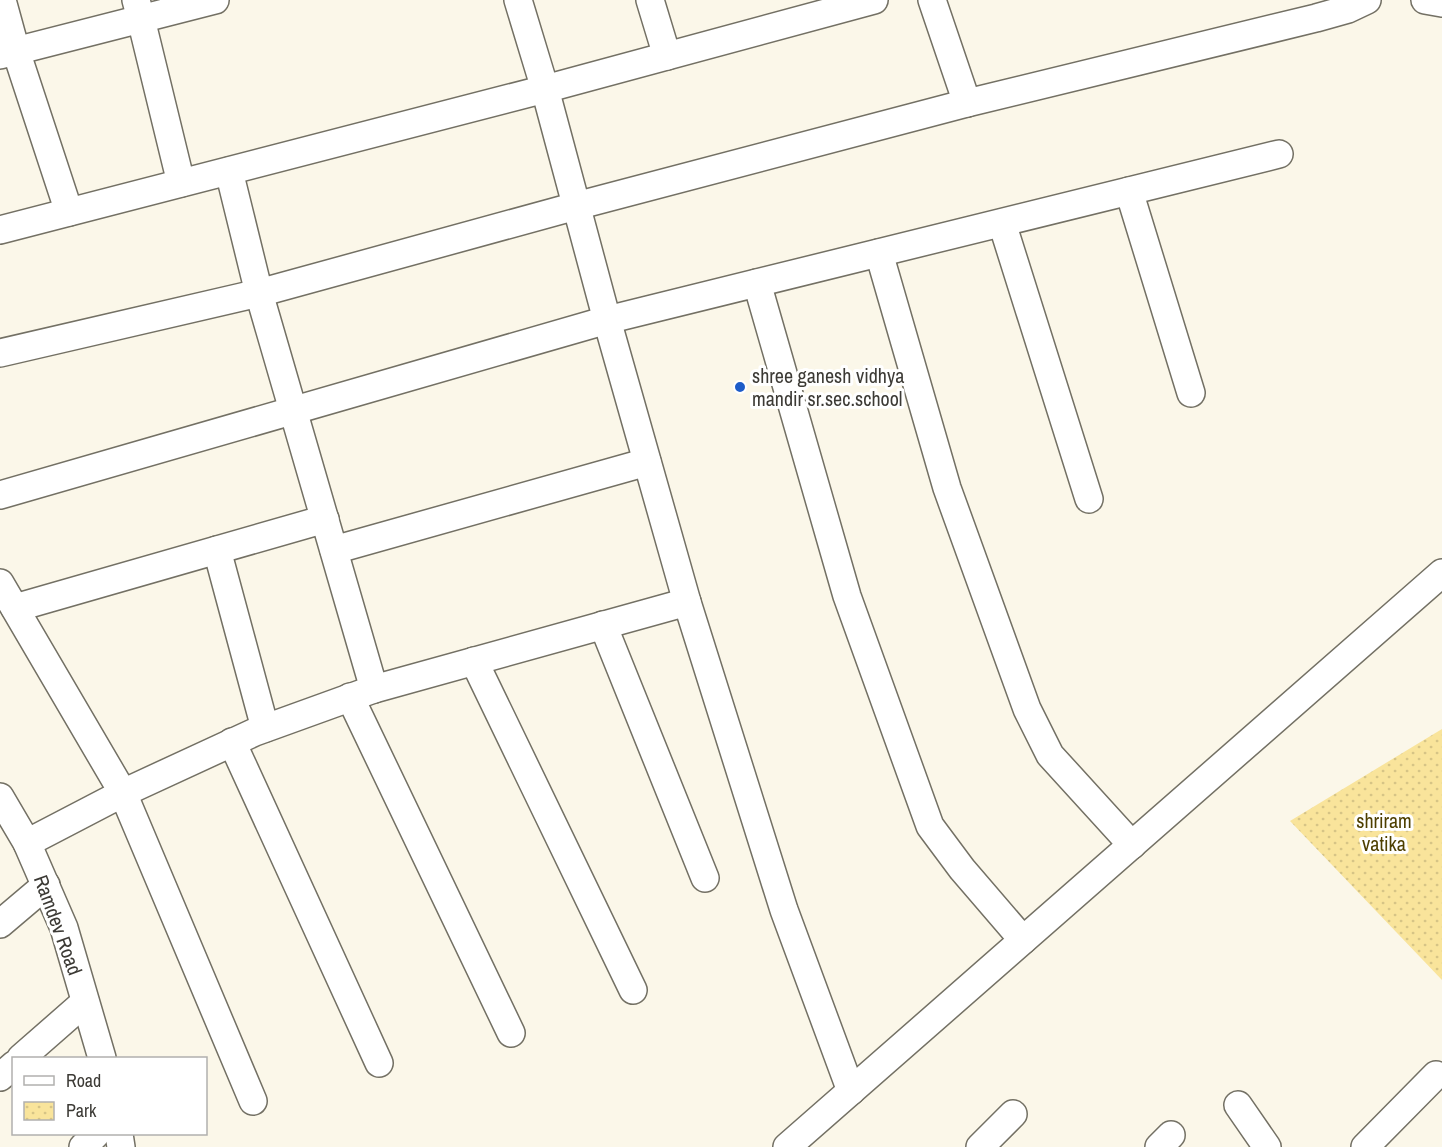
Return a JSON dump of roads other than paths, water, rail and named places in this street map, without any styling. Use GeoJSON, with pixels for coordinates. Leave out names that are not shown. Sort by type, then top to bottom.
{"type":"FeatureCollection","features":[{"type":"Feature","properties":{"kind":"street"},"geometry":{"type":"LineString","coordinates":[[2,0],[8,53],[69,212]]}},
{"type":"Feature","properties":{"kind":"street"},"geometry":{"type":"LineString","coordinates":[[8,53],[139,9],[214,0]]}},
{"type":"Feature","properties":{"kind":"street"},"geometry":{"type":"LineString","coordinates":[[518,0],[545,89],[607,320],[687,602],[784,910],[850,1091]]}},
{"type":"Feature","properties":{"kind":"street"},"geometry":{"type":"LineString","coordinates":[[650,0],[667,56]]}},
{"type":"Feature","properties":{"kind":"street"},"geometry":{"type":"LineString","coordinates":[[0,230],[545,89],[874,0]]}},
{"type":"Feature","properties":{"kind":"street"},"geometry":{"type":"LineString","coordinates":[[932,0],[967,103]]}},
{"type":"Feature","properties":{"kind":"street"},"geometry":{"type":"LineString","coordinates":[[1425,0],[1442,3]]}},
{"type":"Feature","properties":{"kind":"street"},"geometry":{"type":"LineString","coordinates":[[0,353],[259,292],[967,103],[1316,18],[1357,5]]}},
{"type":"Feature","properties":{"kind":"street"},"geometry":{"type":"LineString","coordinates":[[139,9],[181,183]]}},
{"type":"Feature","properties":{"kind":"street"},"geometry":{"type":"LineString","coordinates":[[0,495],[607,320],[1279,154]]}},
{"type":"Feature","properties":{"kind":"street"},"geometry":{"type":"LineString","coordinates":[[229,171],[259,292],[334,550],[362,693],[511,1034]]}},
{"type":"Feature","properties":{"kind":"street"},"geometry":{"type":"LineString","coordinates":[[1129,191],[1191,393]]}},
{"type":"Feature","properties":{"kind":"street"},"geometry":{"type":"LineString","coordinates":[[1002,223],[1089,499]]}},
{"type":"Feature","properties":{"kind":"street"},"geometry":{"type":"LineString","coordinates":[[879,253],[947,488],[1027,709],[1050,755],[1132,845]]}},
{"type":"Feature","properties":{"kind":"street"},"geometry":{"type":"LineString","coordinates":[[757,283],[847,596],[930,826],[962,869],[1023,940]]}},
{"type":"Feature","properties":{"kind":"street"},"geometry":{"type":"LineString","coordinates":[[334,550],[647,462]]}},
{"type":"Feature","properties":{"kind":"street"},"geometry":{"type":"LineString","coordinates":[[15,608],[325,519]]}},
{"type":"Feature","properties":{"kind":"street"},"geometry":{"type":"LineString","coordinates":[[217,550],[265,728]]}},
{"type":"Feature","properties":{"kind":"street"},"geometry":{"type":"LineString","coordinates":[[787,1147],[1442,573]]}},
{"type":"Feature","properties":{"kind":"street"},"geometry":{"type":"LineString","coordinates":[[0,583],[123,793],[253,1101]]}},
{"type":"Feature","properties":{"kind":"street"},"geometry":{"type":"LineString","coordinates":[[27,843],[123,793],[265,728],[362,693],[687,602]]}},
{"type":"Feature","properties":{"kind":"street"},"geometry":{"type":"LineString","coordinates":[[603,625],[705,878]]}},
{"type":"Feature","properties":{"kind":"street"},"geometry":{"type":"LineString","coordinates":[[474,661],[633,990]]}},
{"type":"Feature","properties":{"kind":"street"},"geometry":{"type":"LineString","coordinates":[[232,742],[379,1063]]}},
{"type":"Feature","properties":{"kind":"street","name":"Ramdev Road"},"geometry":{"type":"LineString","coordinates":[[0,797],[27,843],[64,928],[101,1057]]}},
{"type":"Feature","properties":{"kind":"street"},"geometry":{"type":"LineString","coordinates":[[0,924],[45,885]]}},
{"type":"Feature","properties":{"kind":"street"},"geometry":{"type":"LineString","coordinates":[[23,1057],[85,1002]]}},
{"type":"Feature","properties":{"kind":"street"},"geometry":{"type":"LineString","coordinates":[[0,1077],[12,1067]]}},
{"type":"Feature","properties":{"kind":"street"},"geometry":{"type":"LineString","coordinates":[[1365,1147],[1436,1075]]}},
{"type":"Feature","properties":{"kind":"street"},"geometry":{"type":"LineString","coordinates":[[1238,1105],[1267,1147]]}},
{"type":"Feature","properties":{"kind":"street"},"geometry":{"type":"LineString","coordinates":[[980,1147],[1013,1114]]}},
{"type":"Feature","properties":{"kind":"street"},"geometry":{"type":"LineString","coordinates":[[83,1147],[95,1135]]}},
{"type":"Feature","properties":{"kind":"place","name":"shree ganesh vidhya mandir sr.sec.school"},"geometry":{"type":"Point","coordinates":[740,387]}},
{"type":"Feature","properties":{"kind":"park label","name":"shriram vatika"},"geometry":{"type":"Point","coordinates":[1384,832]}}]}
